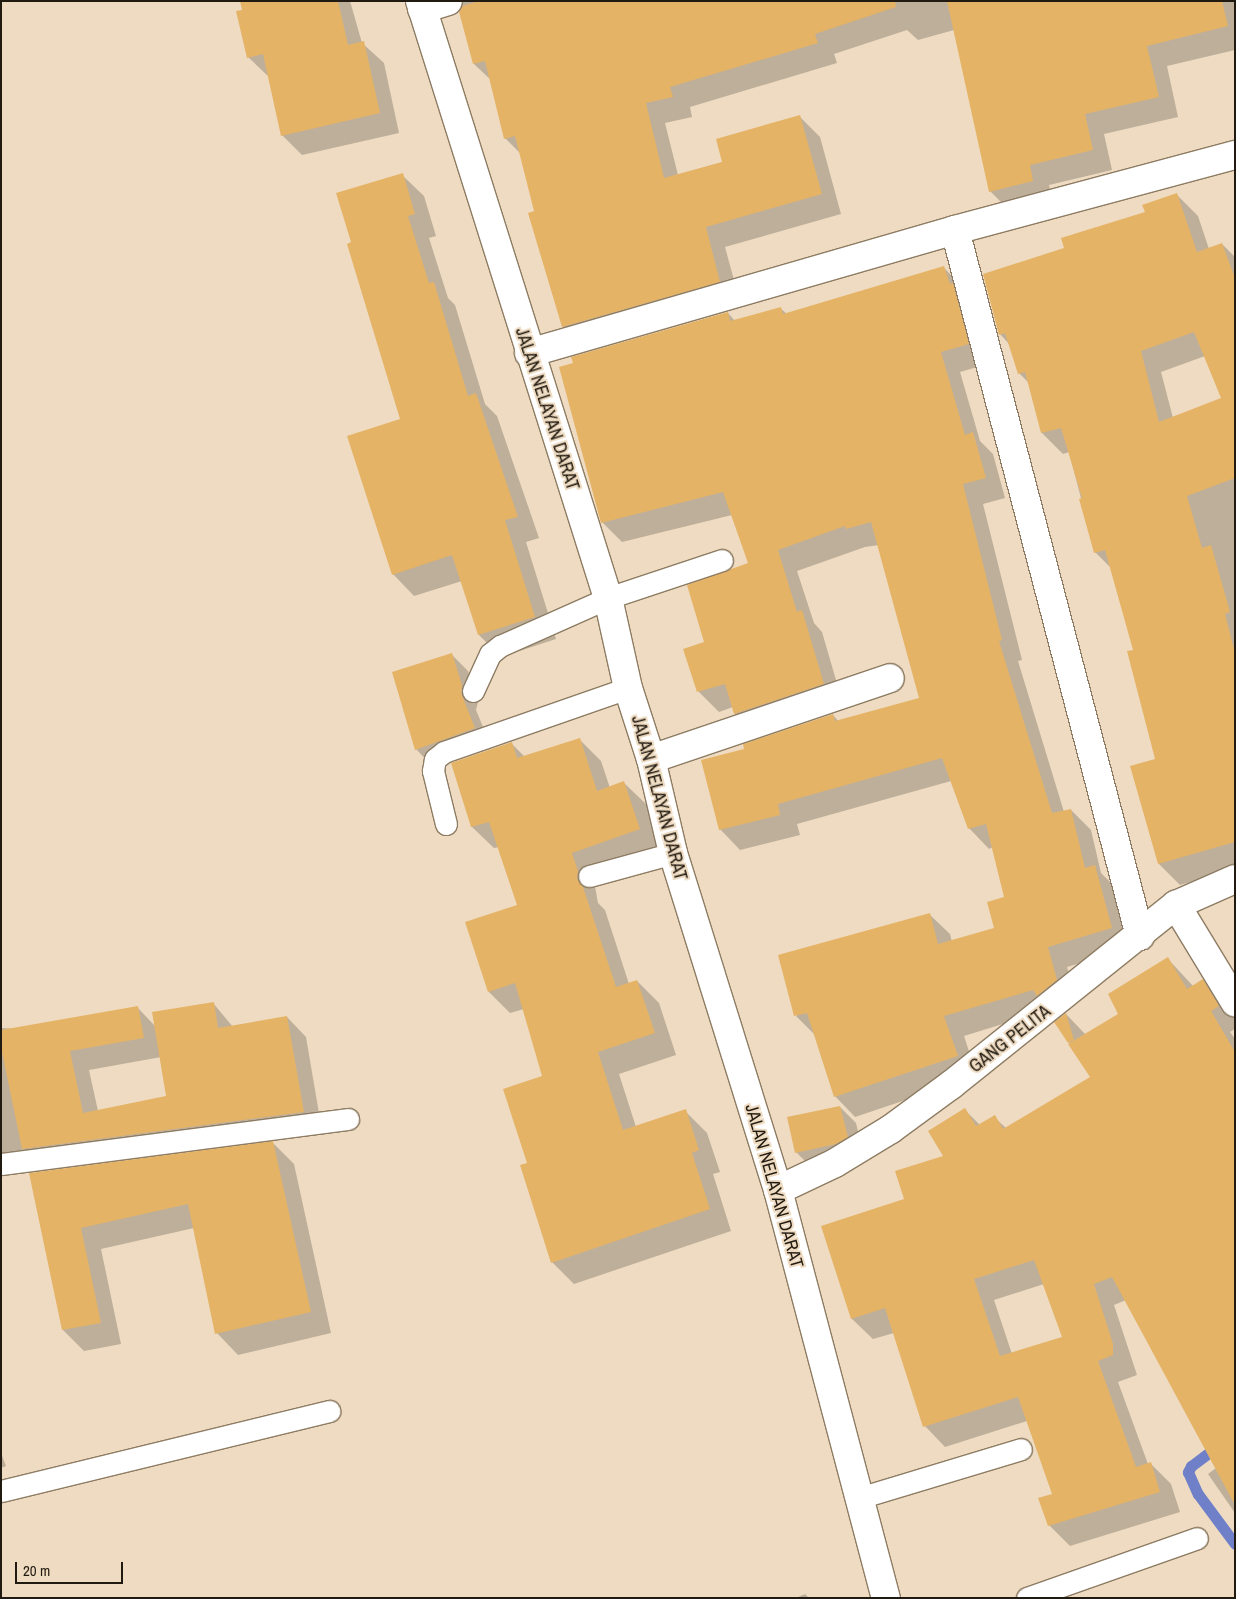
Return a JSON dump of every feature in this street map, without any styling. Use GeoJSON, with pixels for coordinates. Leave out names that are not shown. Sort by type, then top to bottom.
{"type":"FeatureCollection","features":[{"type":"Feature","properties":{"kind":"street"},"geometry":{"type":"LineString","coordinates":[[421,5],[448,1]]}},
{"type":"Feature","properties":{"kind":"street","name":"JALAN NELAYAN DARAT"},"geometry":{"type":"LineString","coordinates":[[421,5],[529,353],[608,598],[628,688],[651,759],[673,853],[778,1190],[886,1598]]}},
{"type":"Feature","properties":{"kind":"street"},"geometry":{"type":"LineString","coordinates":[[529,353],[955,230],[1235,154]]}},
{"type":"Feature","properties":{"kind":"street"},"geometry":{"type":"LineString","coordinates":[[955,230],[1140,936]]}},
{"type":"Feature","properties":{"kind":"street"},"geometry":{"type":"LineString","coordinates":[[651,759],[890,678]]}},
{"type":"Feature","properties":{"kind":"street","name":"GANG PELITA"},"geometry":{"type":"LineString","coordinates":[[778,1190],[835,1163],[890,1129],[951,1085],[1140,936],[1176,905],[1235,879]]}},
{"type":"Feature","properties":{"kind":"street"},"geometry":{"type":"LineString","coordinates":[[1176,905],[1235,1002]]}},
{"type":"Feature","properties":{"kind":"lane"},"geometry":{"type":"LineString","coordinates":[[474,691],[490,654],[500,646],[608,598],[722,560]]}},
{"type":"Feature","properties":{"kind":"lane"},"geometry":{"type":"LineString","coordinates":[[446,824],[433,771],[435,759],[444,752],[628,688]]}},
{"type":"Feature","properties":{"kind":"lane"},"geometry":{"type":"LineString","coordinates":[[589,876],[673,853]]}},
{"type":"Feature","properties":{"kind":"lane"},"geometry":{"type":"LineString","coordinates":[[1,1164],[348,1119]]}},
{"type":"Feature","properties":{"kind":"lane"},"geometry":{"type":"LineString","coordinates":[[1,1491],[329,1411]]}},
{"type":"Feature","properties":{"kind":"lane"},"geometry":{"type":"LineString","coordinates":[[859,1498],[1022,1449]]}},
{"type":"Feature","properties":{"kind":"lane"},"geometry":{"type":"LineString","coordinates":[[1027,1598],[1197,1538]]}},
{"type":"Feature","properties":{"kind":"building"},"geometry":{"type":"Polygon","coordinates":[[[240,1],[338,1],[348,45],[364,41],[380,113],[281,136],[263,54],[247,58],[236,11],[242,10],[240,1]]]}},
{"type":"Feature","properties":{"kind":"building"},"geometry":{"type":"Polygon","coordinates":[[[479,1],[895,1],[896,7],[815,34],[818,43],[670,87],[673,97],[646,103],[664,178],[722,162],[716,139],[800,115],[822,194],[706,227],[720,282],[562,327],[528,213],[534,211],[515,136],[504,139],[485,61],[473,64],[459,12],[463,6],[479,1]]]}},
{"type":"Feature","properties":{"kind":"building"},"geometry":{"type":"Polygon","coordinates":[[[947,1],[1222,1],[1228,26],[1147,46],[1159,97],[1085,114],[1093,150],[1030,165],[1033,181],[989,192],[947,1]]]}},
{"type":"Feature","properties":{"kind":"building"},"geometry":{"type":"Polygon","coordinates":[[[403,173],[415,214],[408,216],[429,283],[434,282],[468,396],[476,393],[518,517],[505,520],[535,617],[478,635],[452,555],[392,575],[347,436],[400,419],[347,244],[351,242],[336,193],[403,173]]]}},
{"type":"Feature","properties":{"kind":"building"},"geometry":{"type":"Polygon","coordinates":[[[1177,193],[1197,252],[1222,243],[1235,278],[1235,478],[1187,496],[1202,548],[1211,545],[1230,612],[1225,614],[1235,653],[1235,842],[1158,864],[1130,766],[1155,759],[1127,651],[1133,650],[1105,550],[1094,553],[1079,499],[1082,498],[1061,428],[1041,433],[1025,372],[1018,374],[1005,333],[999,335],[983,274],[1064,248],[1061,238],[1145,212],[1142,205],[1177,193]],[[1194,332],[1141,351],[1159,422],[1221,398],[1194,332]]]}},
{"type":"Feature","properties":{"kind":"building"},"geometry":{"type":"Polygon","coordinates":[[[944,266],[950,284],[953,283],[969,344],[941,352],[965,435],[973,432],[986,478],[963,484],[1002,640],[999,641],[1052,813],[1071,809],[1085,868],[1095,865],[1112,928],[1048,947],[1057,980],[1037,996],[1033,990],[944,1016],[958,1056],[834,1097],[807,1013],[794,1016],[778,955],[930,913],[938,944],[994,928],[987,902],[1004,897],[986,824],[968,829],[942,758],[778,804],[780,815],[719,830],[701,760],[744,749],[743,744],[833,714],[835,721],[919,698],[871,522],[846,529],[845,526],[778,550],[797,612],[802,610],[824,684],[734,714],[725,684],[697,692],[683,649],[704,642],[687,585],[748,563],[723,492],[601,523],[559,367],[573,363],[571,357],[728,312],[730,321],[781,307],[783,314],[944,266]]]}},
{"type":"Feature","properties":{"kind":"building"},"geometry":{"type":"Polygon","coordinates":[[[452,653],[462,685],[461,693],[475,728],[415,750],[392,672],[452,653]]]}},
{"type":"Feature","properties":{"kind":"building"},"geometry":{"type":"Polygon","coordinates":[[[580,738],[597,791],[624,781],[640,829],[572,853],[578,871],[577,879],[583,887],[616,987],[637,980],[655,1033],[598,1052],[623,1130],[686,1109],[699,1150],[692,1153],[710,1209],[551,1263],[520,1165],[527,1163],[503,1089],[542,1076],[515,983],[488,992],[465,922],[517,905],[489,822],[471,827],[451,763],[512,742],[517,758],[580,738]]]}},
{"type":"Feature","properties":{"kind":"building"},"geometry":{"type":"Polygon","coordinates":[[[1168,957],[1187,989],[1203,979],[1219,1006],[1211,1011],[1235,1052],[1235,1505],[1112,1277],[1094,1284],[1113,1344],[1113,1355],[1098,1361],[1136,1467],[1151,1462],[1160,1492],[1048,1526],[1038,1498],[1052,1494],[1018,1397],[923,1427],[885,1308],[851,1319],[821,1226],[904,1199],[895,1171],[943,1156],[928,1131],[965,1108],[976,1126],[995,1115],[1003,1129],[1090,1077],[1068,1044],[1118,1014],[1108,994],[1168,957]],[[1034,1260],[974,1279],[1000,1356],[1062,1337],[1034,1260]]]}},
{"type":"Feature","properties":{"kind":"building"},"geometry":{"type":"Polygon","coordinates":[[[214,1002],[218,1028],[287,1016],[304,1112],[22,1149],[1,1047],[1,1030],[138,1006],[144,1038],[70,1051],[83,1113],[166,1096],[152,1012],[214,1002]]]}},
{"type":"Feature","properties":{"kind":"building"},"geometry":{"type":"Polygon","coordinates":[[[1066,1013],[1074,1040],[1068,1043],[1054,1022],[1066,1013]]]}},
{"type":"Feature","properties":{"kind":"building"},"geometry":{"type":"Polygon","coordinates":[[[840,1106],[848,1137],[836,1144],[795,1153],[787,1117],[840,1106]]]}},
{"type":"Feature","properties":{"kind":"building"},"geometry":{"type":"Polygon","coordinates":[[[273,1141],[311,1312],[215,1334],[188,1204],[81,1228],[101,1323],[62,1330],[29,1173],[273,1141]]]}},
{"type":"Feature","properties":{"kind":"waterway"},"geometry":{"type":"LineString","coordinates":[[1219,1445],[1191,1466],[1188,1472],[1198,1494],[1235,1544]]}}]}
